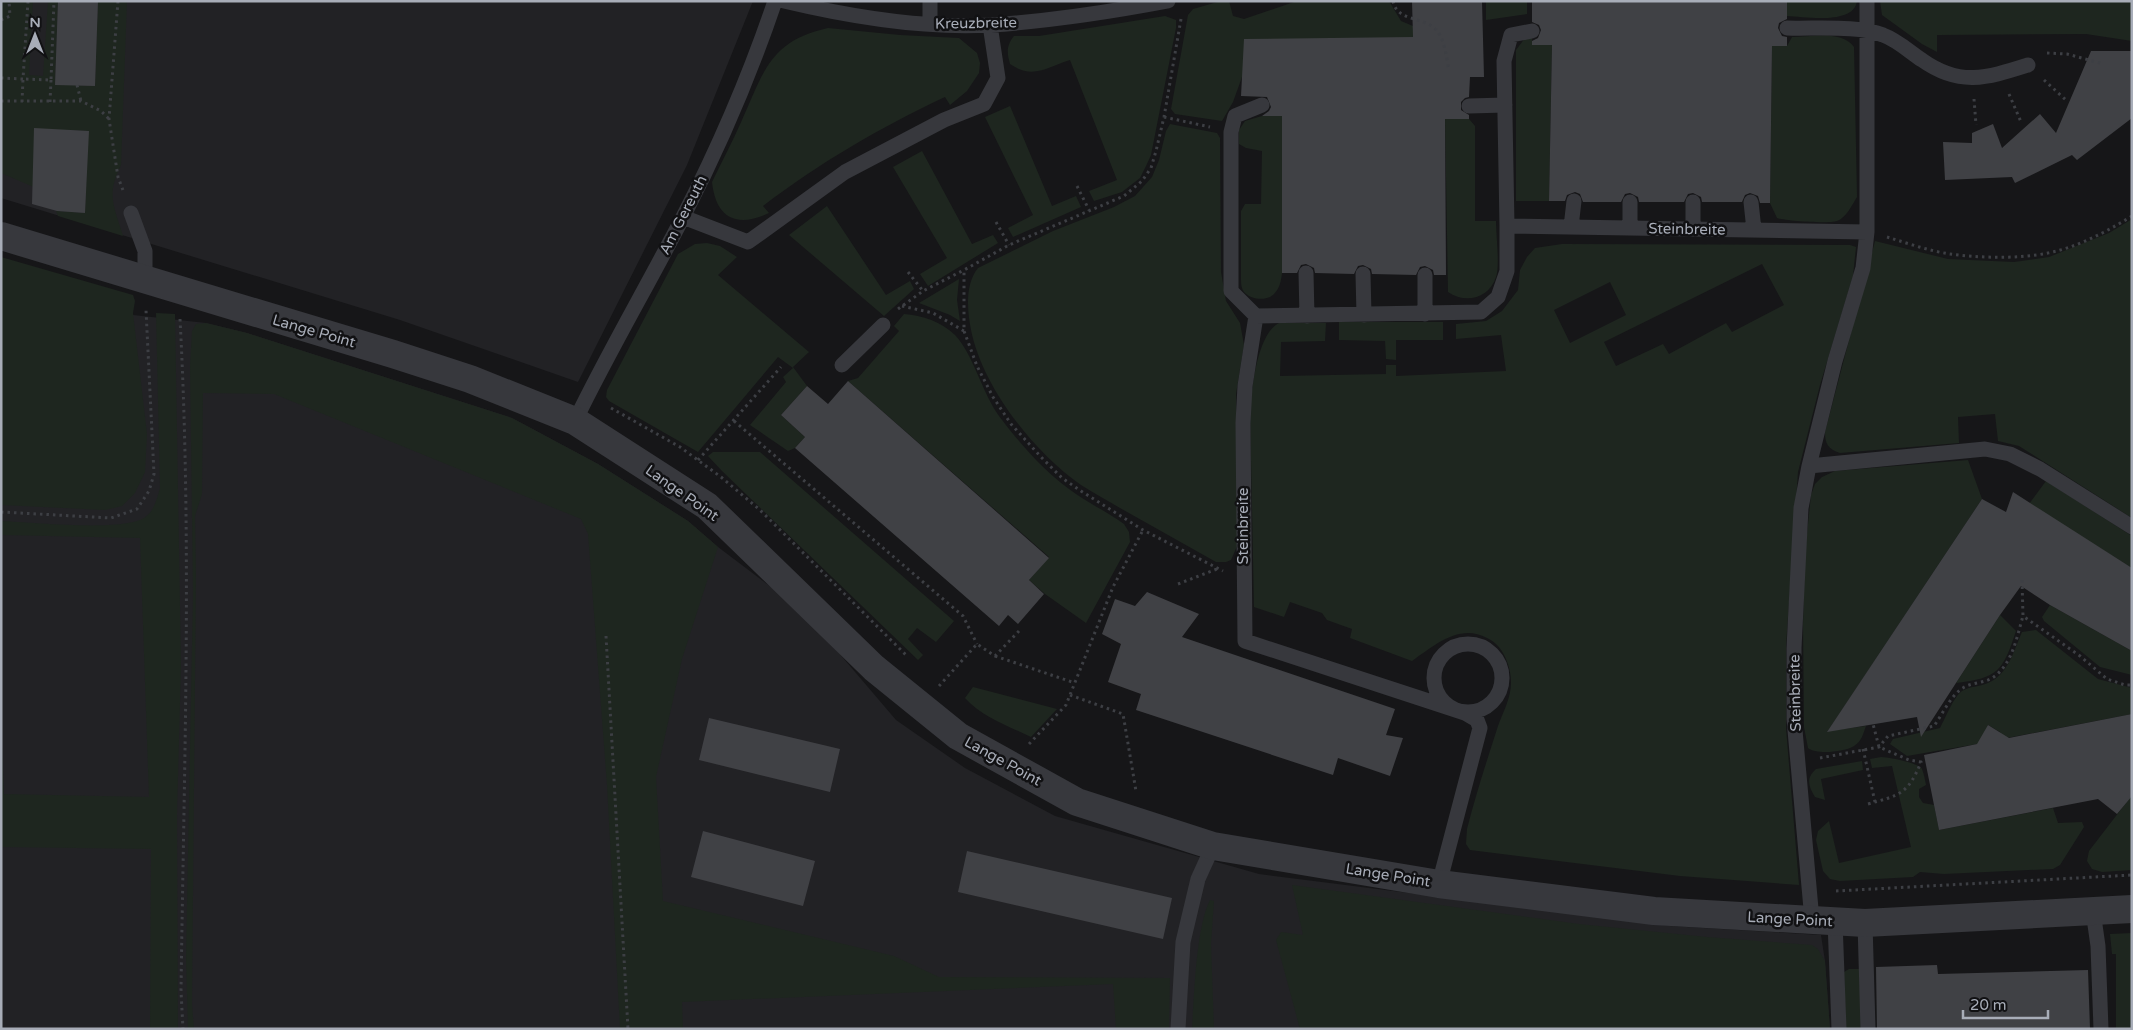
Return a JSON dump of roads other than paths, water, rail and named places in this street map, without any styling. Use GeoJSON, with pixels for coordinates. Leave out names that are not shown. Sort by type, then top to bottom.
{"type":"FeatureCollection","features":[{"type":"Feature","properties":{"kind":"street","name":"Lange Point"},"geometry":{"type":"LineString","coordinates":[[1,236],[410,359],[470,379],[575,421],[707,506],[874,668],[958,736],[1077,802],[1213,846],[1439,884],[1654,911],[1866,923],[2132,909]]}},
{"type":"Feature","properties":{"kind":"lane","name":"Am Gereuth"},"geometry":{"type":"LineString","coordinates":[[575,421],[684,217],[722,135],[759,47],[775,1]]}},
{"type":"Feature","properties":{"kind":"lane","name":"Kreuzbreite"},"geometry":{"type":"LineString","coordinates":[[784,1],[841,14],[930,24],[990,25],[1086,16],[1168,1]]}},
{"type":"Feature","properties":{"kind":"lane"},"geometry":{"type":"LineString","coordinates":[[930,1],[930,24]]}},
{"type":"Feature","properties":{"kind":"lane","name":"Steinbreite"},"geometry":{"type":"LineString","coordinates":[[1839,1029],[1824,921],[1798,763],[1794,720],[1794,648],[1801,508],[1809,466],[1836,361],[1863,268],[1867,232],[1867,1]]}},
{"type":"Feature","properties":{"kind":"lane"},"geometry":{"type":"LineString","coordinates":[[684,217],[748,242],[846,172],[944,120],[984,104],[998,78],[990,25]]}},
{"type":"Feature","properties":{"kind":"lane"},"geometry":{"type":"LineString","coordinates":[[1788,28],[1867,30],[1884,35],[1943,72],[1972,79],[2000,74],[2028,65]]}},
{"type":"Feature","properties":{"kind":"lane"},"geometry":{"type":"LineString","coordinates":[[1262,105],[1235,116],[1231,132],[1231,291],[1256,316],[1481,312],[1498,297],[1507,271],[1504,61],[1511,35],[1532,31]]}},
{"type":"Feature","properties":{"kind":"lane"},"geometry":{"type":"LineString","coordinates":[[1469,106],[1505,105]]}},
{"type":"Feature","properties":{"kind":"lane"},"geometry":{"type":"LineString","coordinates":[[1571,227],[1574,201]]}},
{"type":"Feature","properties":{"kind":"lane"},"geometry":{"type":"LineString","coordinates":[[1630,202],[1630,228]]}},
{"type":"Feature","properties":{"kind":"lane"},"geometry":{"type":"LineString","coordinates":[[1693,202],[1693,229]]}},
{"type":"Feature","properties":{"kind":"lane"},"geometry":{"type":"LineString","coordinates":[[1750,202],[1754,230]]}},
{"type":"Feature","properties":{"kind":"lane"},"geometry":{"type":"LineString","coordinates":[[131,213],[144,251],[145,279]]}},
{"type":"Feature","properties":{"kind":"lane","name":"Steinbreite"},"geometry":{"type":"LineString","coordinates":[[1507,226],[1867,232]]}},
{"type":"Feature","properties":{"kind":"lane"},"geometry":{"type":"LineString","coordinates":[[1306,273],[1307,316]]}},
{"type":"Feature","properties":{"kind":"lane"},"geometry":{"type":"LineString","coordinates":[[1363,274],[1364,315]]}},
{"type":"Feature","properties":{"kind":"lane"},"geometry":{"type":"LineString","coordinates":[[1424,314],[1425,275]]}},
{"type":"Feature","properties":{"kind":"lane","name":"Steinbreite"},"geometry":{"type":"LineString","coordinates":[[1256,316],[1245,386],[1243,422],[1245,641],[1455,710],[1477,720],[1480,728],[1439,884]]}},
{"type":"Feature","properties":{"kind":"lane"},"geometry":{"type":"LineString","coordinates":[[842,365],[883,325]]}},
{"type":"Feature","properties":{"kind":"lane"},"geometry":{"type":"LineString","coordinates":[[1809,466],[1985,449],[2010,454],[2132,526]]}},
{"type":"Feature","properties":{"kind":"lane"},"geometry":{"type":"LineString","coordinates":[[1463,644],[1478,645],[1489,651],[1497,660],[1501,671],[1500,688],[1495,699],[1486,707],[1475,711],[1463,712],[1455,710],[1445,703],[1438,694],[1434,682],[1436,664],[1442,654],[1452,647],[1463,644]]}},
{"type":"Feature","properties":{"kind":"lane"},"geometry":{"type":"LineString","coordinates":[[1178,1029],[1183,942],[1198,879],[1213,846]]}},
{"type":"Feature","properties":{"kind":"lane"},"geometry":{"type":"LineString","coordinates":[[2093,911],[2098,946],[2101,1029]]}},
{"type":"Feature","properties":{"kind":"lane"},"geometry":{"type":"LineString","coordinates":[[1866,923],[1868,1029]]}}]}
